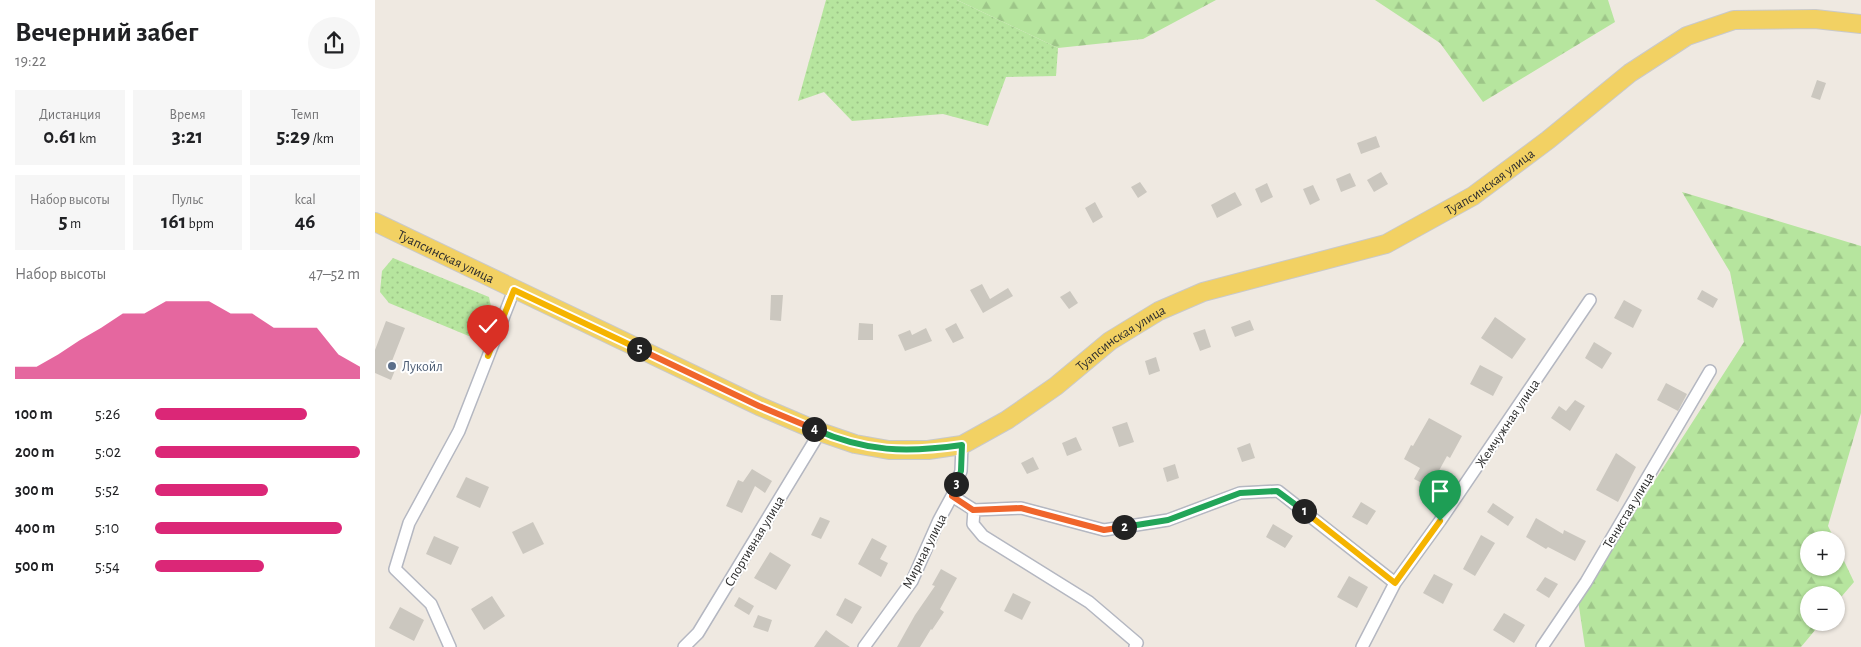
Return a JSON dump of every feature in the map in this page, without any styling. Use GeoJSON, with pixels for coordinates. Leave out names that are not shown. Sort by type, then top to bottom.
{"type":"FeatureCollection","features":[{"type":"Feature","properties":{"kind":"main road","name":"Туапсинская улица"},"geometry":{"type":"LineString","coordinates":[[375,222],[751,402],[820,432],[855,444],[889,450],[928,450],[962,445],[1007,420],[1056,386],[1110,341],[1159,311],[1203,292],[1386,244],[1473,196],[1548,140],[1630,72],[1687,36],[1734,20],[1815,20],[1861,24]]}},
{"type":"Feature","properties":{"kind":"street"},"geometry":{"type":"LineString","coordinates":[[450,647],[431,604],[395,568],[409,523],[459,431],[514,290]]}},
{"type":"Feature","properties":{"kind":"street","name":"Жемчужная улица"},"geometry":{"type":"LineString","coordinates":[[1362,647],[1395,583],[1440,521],[1590,300]]}},
{"type":"Feature","properties":{"kind":"street","name":"Тенистая улица"},"geometry":{"type":"LineString","coordinates":[[1542,647],[1586,582],[1710,371]]}},
{"type":"Feature","properties":{"kind":"street","name":"Спортивная улица"},"geometry":{"type":"LineString","coordinates":[[684,647],[698,633],[820,432]]}},
{"type":"Feature","properties":{"kind":"street","name":"Мирная улица"},"geometry":{"type":"LineString","coordinates":[[864,647],[912,581],[939,520],[952,496],[961,471],[962,445]]}},
{"type":"Feature","properties":{"kind":"street"},"geometry":{"type":"LineString","coordinates":[[952,496],[973,510],[1021,508],[1104,530],[1168,520],[1240,493],[1277,491],[1395,583]]}},
{"type":"Feature","properties":{"kind":"street"},"geometry":{"type":"LineString","coordinates":[[973,510],[973,524],[983,536],[1089,602],[1136,645]]}},
{"type":"Feature","properties":{"kind":"green space"},"geometry":{"type":"Polygon","coordinates":[[[826,0],[957,0],[1058,48],[1056,76],[1006,77],[988,126],[943,114],[852,121],[824,92],[798,101],[826,0]]]}},
{"type":"Feature","properties":{"kind":"green space"},"geometry":{"type":"Polygon","coordinates":[[[957,0],[1216,0],[1143,39],[1058,48],[957,0]]]}},
{"type":"Feature","properties":{"kind":"green space"},"geometry":{"type":"Polygon","coordinates":[[[1375,0],[1608,0],[1615,22],[1483,102],[1440,43],[1375,0]]]}},
{"type":"Feature","properties":{"kind":"green space"},"geometry":{"type":"Polygon","coordinates":[[[1682,192],[1861,246],[1861,413],[1828,526],[1830,531],[1800,531],[1800,576],[1845,576],[1845,563],[1854,582],[1845,592],[1845,586],[1800,586],[1800,631],[1814,631],[1801,647],[1585,647],[1578,600],[1744,342],[1730,272],[1682,192]]]}},
{"type":"Feature","properties":{"kind":"green space"},"geometry":{"type":"Polygon","coordinates":[[[393,258],[489,297],[492,311],[490,325],[476,339],[389,303],[380,292],[382,271],[393,258]]]}},
{"type":"Feature","properties":{"kind":"building"},"geometry":{"type":"Polygon","coordinates":[[[1817,80],[1826,83],[1820,100],[1811,97],[1817,80]]]}},
{"type":"Feature","properties":{"kind":"building"},"geometry":{"type":"Polygon","coordinates":[[[1376,136],[1380,147],[1361,154],[1357,143],[1376,136]]]}},
{"type":"Feature","properties":{"kind":"building"},"geometry":{"type":"Polygon","coordinates":[[[1381,172],[1388,184],[1374,192],[1367,180],[1381,172]]]}},
{"type":"Feature","properties":{"kind":"building"},"geometry":{"type":"Polygon","coordinates":[[[1350,173],[1356,186],[1341,192],[1336,179],[1350,173]]]}},
{"type":"Feature","properties":{"kind":"building"},"geometry":{"type":"Polygon","coordinates":[[[1140,182],[1147,192],[1138,198],[1131,187],[1140,182]]]}},
{"type":"Feature","properties":{"kind":"building"},"geometry":{"type":"Polygon","coordinates":[[[1267,183],[1273,197],[1261,203],[1255,189],[1267,183]]]}},
{"type":"Feature","properties":{"kind":"building"},"geometry":{"type":"Polygon","coordinates":[[[1313,185],[1320,200],[1310,205],[1303,189],[1313,185]]]}},
{"type":"Feature","properties":{"kind":"building"},"geometry":{"type":"Polygon","coordinates":[[[1235,192],[1242,205],[1217,218],[1211,205],[1235,192]]]}},
{"type":"Feature","properties":{"kind":"building"},"geometry":{"type":"Polygon","coordinates":[[[1095,202],[1103,217],[1093,223],[1085,208],[1095,202]]]}},
{"type":"Feature","properties":{"kind":"building"},"geometry":{"type":"Polygon","coordinates":[[[982,284],[990,299],[1008,288],[1013,296],[983,313],[970,290],[982,284]]]}},
{"type":"Feature","properties":{"kind":"building"},"geometry":{"type":"Polygon","coordinates":[[[1702,290],[1718,299],[1713,308],[1697,299],[1702,290]]]}},
{"type":"Feature","properties":{"kind":"building"},"geometry":{"type":"Polygon","coordinates":[[[1070,291],[1078,303],[1069,309],[1060,297],[1070,291]]]}},
{"type":"Feature","properties":{"kind":"building"},"geometry":{"type":"Polygon","coordinates":[[[771,295],[783,295],[781,321],[770,320],[771,295]]]}},
{"type":"Feature","properties":{"kind":"building"},"geometry":{"type":"Polygon","coordinates":[[[1624,300],[1642,310],[1633,328],[1614,318],[1624,300]]]}},
{"type":"Feature","properties":{"kind":"building"},"geometry":{"type":"Polygon","coordinates":[[[1495,317],[1526,339],[1512,359],[1481,338],[1495,317]]]}},
{"type":"Feature","properties":{"kind":"building"},"geometry":{"type":"Polygon","coordinates":[[[1250,320],[1254,330],[1235,337],[1231,327],[1250,320]]]}},
{"type":"Feature","properties":{"kind":"building"},"geometry":{"type":"Polygon","coordinates":[[[386,321],[405,328],[392,361],[398,363],[391,380],[375,373],[375,350],[386,321]]]}},
{"type":"Feature","properties":{"kind":"building"},"geometry":{"type":"Polygon","coordinates":[[[859,323],[873,324],[873,340],[858,340],[859,323]]]}},
{"type":"Feature","properties":{"kind":"building"},"geometry":{"type":"Polygon","coordinates":[[[956,323],[964,338],[953,343],[945,329],[956,323]]]}},
{"type":"Feature","properties":{"kind":"building"},"geometry":{"type":"Polygon","coordinates":[[[926,328],[932,341],[905,351],[898,335],[910,330],[912,335],[926,328]]]}},
{"type":"Feature","properties":{"kind":"building"},"geometry":{"type":"Polygon","coordinates":[[[1205,329],[1211,347],[1200,351],[1193,333],[1205,329]]]}},
{"type":"Feature","properties":{"kind":"building"},"geometry":{"type":"Polygon","coordinates":[[[1594,342],[1612,353],[1602,369],[1585,358],[1594,342]]]}},
{"type":"Feature","properties":{"kind":"building"},"geometry":{"type":"Polygon","coordinates":[[[1156,357],[1160,371],[1149,375],[1145,361],[1156,357]]]}},
{"type":"Feature","properties":{"kind":"building"},"geometry":{"type":"Polygon","coordinates":[[[1480,365],[1503,377],[1493,396],[1470,384],[1480,365]]]}},
{"type":"Feature","properties":{"kind":"building"},"geometry":{"type":"Polygon","coordinates":[[[1666,383],[1687,394],[1678,411],[1657,400],[1666,383]]]}},
{"type":"Feature","properties":{"kind":"building"},"geometry":{"type":"Polygon","coordinates":[[[1575,400],[1585,406],[1570,431],[1551,418],[1559,406],[1566,411],[1575,400]]]}},
{"type":"Feature","properties":{"kind":"building"},"geometry":{"type":"Polygon","coordinates":[[[1429,418],[1462,436],[1450,458],[1447,456],[1430,487],[1414,479],[1420,468],[1404,459],[1429,418]]]}},
{"type":"Feature","properties":{"kind":"building"},"geometry":{"type":"Polygon","coordinates":[[[1127,422],[1134,442],[1119,447],[1112,427],[1127,422]]]}},
{"type":"Feature","properties":{"kind":"building"},"geometry":{"type":"Polygon","coordinates":[[[1076,437],[1082,450],[1067,456],[1062,443],[1076,437]]]}},
{"type":"Feature","properties":{"kind":"building"},"geometry":{"type":"Polygon","coordinates":[[[1250,443],[1255,458],[1242,462],[1237,448],[1250,443]]]}},
{"type":"Feature","properties":{"kind":"building"},"geometry":{"type":"Polygon","coordinates":[[[1616,453],[1636,467],[1618,502],[1596,490],[1616,453]]]}},
{"type":"Feature","properties":{"kind":"building"},"geometry":{"type":"Polygon","coordinates":[[[1033,457],[1039,469],[1027,474],[1021,463],[1033,457]]]}},
{"type":"Feature","properties":{"kind":"building"},"geometry":{"type":"Polygon","coordinates":[[[1175,464],[1179,478],[1167,482],[1163,468],[1175,464]]]}},
{"type":"Feature","properties":{"kind":"building"},"geometry":{"type":"Polygon","coordinates":[[[752,469],[772,481],[765,493],[755,486],[742,513],[726,506],[738,480],[743,482],[752,469]]]}},
{"type":"Feature","properties":{"kind":"building"},"geometry":{"type":"Polygon","coordinates":[[[466,477],[489,487],[480,508],[456,497],[466,477]]]}},
{"type":"Feature","properties":{"kind":"building"},"geometry":{"type":"Polygon","coordinates":[[[1361,502],[1376,511],[1367,525],[1352,517],[1361,502]]]}},
{"type":"Feature","properties":{"kind":"building"},"geometry":{"type":"Polygon","coordinates":[[[1493,503],[1514,517],[1508,526],[1487,512],[1493,503]]]}},
{"type":"Feature","properties":{"kind":"building"},"geometry":{"type":"Polygon","coordinates":[[[820,517],[830,521],[821,539],[811,535],[820,517]]]}},
{"type":"Feature","properties":{"kind":"building"},"geometry":{"type":"Polygon","coordinates":[[[1536,518],[1563,534],[1564,530],[1586,541],[1575,561],[1548,547],[1546,549],[1526,537],[1536,518]]]}},
{"type":"Feature","properties":{"kind":"building"},"geometry":{"type":"Polygon","coordinates":[[[533,522],[544,544],[523,554],[512,532],[533,522]]]}},
{"type":"Feature","properties":{"kind":"building"},"geometry":{"type":"Polygon","coordinates":[[[1273,524],[1293,536],[1285,548],[1266,537],[1273,524]]]}},
{"type":"Feature","properties":{"kind":"building"},"geometry":{"type":"Polygon","coordinates":[[[1481,535],[1495,543],[1475,576],[1463,569],[1481,535]]]}},
{"type":"Feature","properties":{"kind":"building"},"geometry":{"type":"Polygon","coordinates":[[[434,536],[459,547],[451,565],[426,554],[434,536]]]}},
{"type":"Feature","properties":{"kind":"building"},"geometry":{"type":"Polygon","coordinates":[[[872,538],[887,546],[880,559],[888,563],[881,577],[858,564],[872,538]]]}},
{"type":"Feature","properties":{"kind":"building"},"geometry":{"type":"Polygon","coordinates":[[[770,552],[791,565],[776,590],[754,578],[770,552]]]}},
{"type":"Feature","properties":{"kind":"building"},"geometry":{"type":"Polygon","coordinates":[[[941,569],[957,578],[940,609],[944,612],[920,647],[897,647],[915,615],[935,586],[932,585],[941,569]]]}},
{"type":"Feature","properties":{"kind":"building"},"geometry":{"type":"Polygon","coordinates":[[[1434,574],[1453,584],[1443,604],[1423,593],[1434,574]]]}},
{"type":"Feature","properties":{"kind":"building"},"geometry":{"type":"Polygon","coordinates":[[[1349,576],[1368,587],[1357,608],[1337,597],[1349,576]]]}},
{"type":"Feature","properties":{"kind":"building"},"geometry":{"type":"Polygon","coordinates":[[[1545,577],[1558,584],[1549,598],[1536,590],[1545,577]]]}},
{"type":"Feature","properties":{"kind":"building"},"geometry":{"type":"Polygon","coordinates":[[[1013,593],[1031,602],[1022,620],[1004,611],[1013,593]]]}},
{"type":"Feature","properties":{"kind":"building"},"geometry":{"type":"Polygon","coordinates":[[[492,596],[505,616],[484,630],[471,609],[492,596]]]}},
{"type":"Feature","properties":{"kind":"building"},"geometry":{"type":"Polygon","coordinates":[[[739,597],[754,606],[749,615],[734,606],[739,597]]]}},
{"type":"Feature","properties":{"kind":"building"},"geometry":{"type":"Polygon","coordinates":[[[845,598],[862,607],[852,624],[836,615],[845,598]]]}},
{"type":"Feature","properties":{"kind":"building"},"geometry":{"type":"Polygon","coordinates":[[[400,607],[424,620],[414,641],[389,628],[400,607]]]}},
{"type":"Feature","properties":{"kind":"building"},"geometry":{"type":"Polygon","coordinates":[[[1504,613],[1525,625],[1514,643],[1493,630],[1504,613]]]}},
{"type":"Feature","properties":{"kind":"building"},"geometry":{"type":"Polygon","coordinates":[[[758,615],[772,620],[768,632],[753,627],[758,615]]]}},
{"type":"Feature","properties":{"kind":"building"},"geometry":{"type":"Polygon","coordinates":[[[826,630],[831,634],[850,647],[814,647],[826,630]]]}},
{"type":"Feature","properties":{"kind":"place","name":"Лукойл"},"geometry":{"type":"Point","coordinates":[392,366]}},
{"type":"Feature","properties":{"kind":"route"},"geometry":{"type":"LineString","coordinates":[[488,356],[514,290],[759,406],[820,432],[855,444],[889,450],[928,450],[962,445],[961,471],[952,496],[973,510],[1021,508],[1104,530],[1168,520],[1240,493],[1277,491],[1395,583],[1440,521]]}}]}
